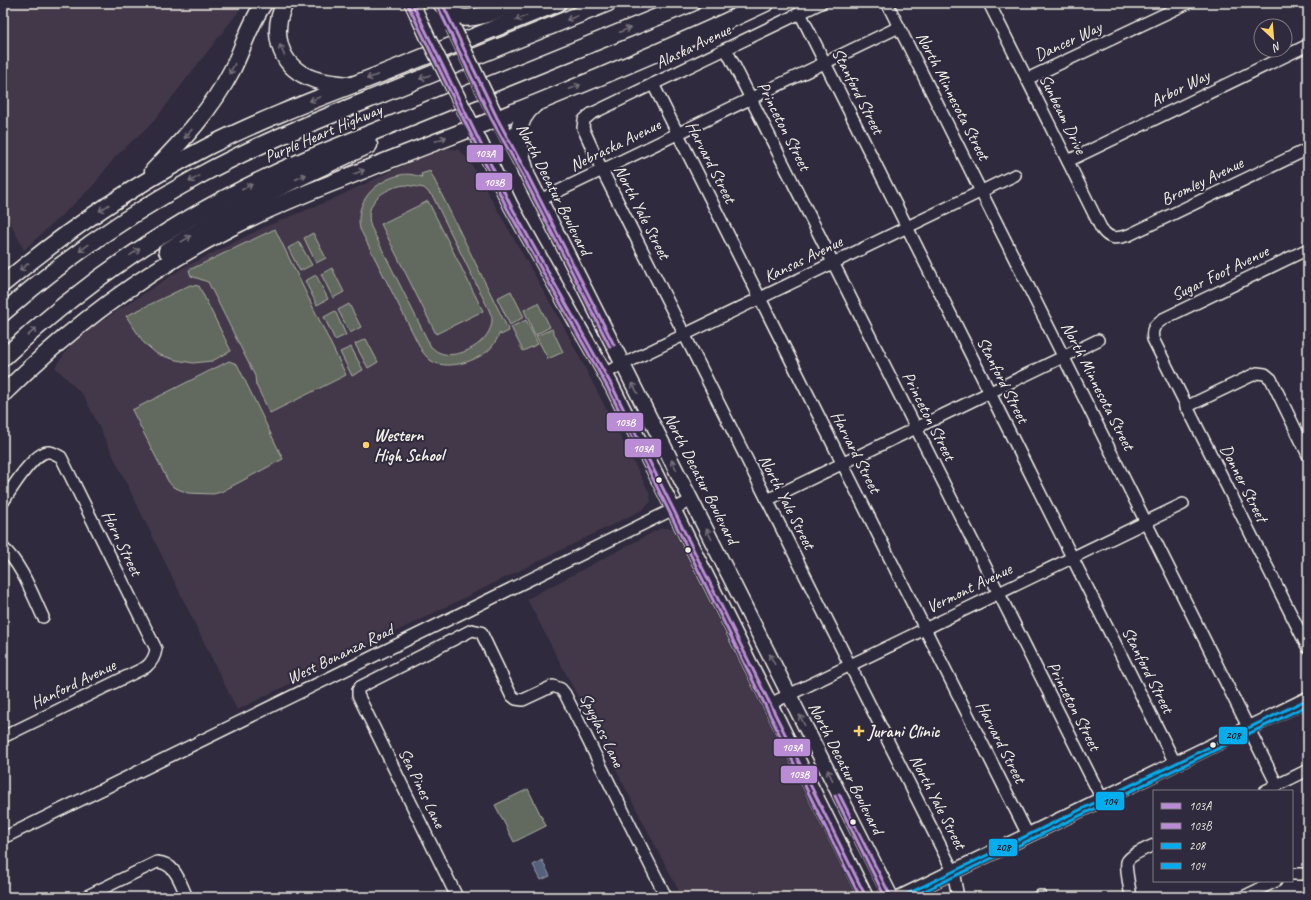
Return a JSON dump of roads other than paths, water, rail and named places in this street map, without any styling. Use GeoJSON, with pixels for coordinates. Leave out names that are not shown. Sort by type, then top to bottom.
{"type":"FeatureCollection","features":[{"type":"Feature","properties":{"kind":"highway"},"geometry":{"type":"LineString","coordinates":[[137,187],[183,140],[214,100],[232,69],[253,21],[264,3]]}},
{"type":"Feature","properties":{"kind":"highway"},"geometry":{"type":"LineString","coordinates":[[285,3],[279,19],[278,35],[282,51],[288,61],[296,70],[309,78],[322,82],[351,85]]}},
{"type":"Feature","properties":{"kind":"highway"},"geometry":{"type":"LineString","coordinates":[[442,3],[453,14],[463,18],[488,14],[518,3]]}},
{"type":"Feature","properties":{"kind":"highway"},"geometry":{"type":"LineString","coordinates":[[3,284],[102,209],[191,156],[246,128],[296,106],[558,3]]}},
{"type":"Feature","properties":{"kind":"highway","name":"Purple Heart Highway"},"geometry":{"type":"LineString","coordinates":[[3,313],[50,274],[104,234],[149,204],[220,165],[307,125],[608,3]]}},
{"type":"Feature","properties":{"kind":"highway","name":"Purple Heart Highway"},"geometry":{"type":"LineString","coordinates":[[3,358],[54,313],[108,271],[164,233],[217,202],[291,166],[692,3]]}},
{"type":"Feature","properties":{"kind":"highway"},"geometry":{"type":"LineString","coordinates":[[3,394],[55,345],[125,291],[170,261],[242,222],[471,124],[539,102],[653,54],[766,3]]}},
{"type":"Feature","properties":{"kind":"highway"},"geometry":{"type":"LineString","coordinates":[[91,316],[109,294],[141,270],[174,246],[226,216],[285,185],[524,71]]}},
{"type":"Feature","properties":{"kind":"highway"},"geometry":{"type":"LineString","coordinates":[[526,172],[519,143],[520,122],[527,112],[539,102]]}},
{"type":"Feature","properties":{"kind":"main road"},"geometry":{"type":"LineString","coordinates":[[412,3],[517,217],[605,373],[866,897]]}},
{"type":"Feature","properties":{"kind":"main road","name":"North Decatur Boulevard"},"geometry":{"type":"LineString","coordinates":[[442,3],[495,115],[526,172],[892,897]]}},
{"type":"Feature","properties":{"kind":"main road"},"geometry":{"type":"LineString","coordinates":[[901,897],[1308,699]]}},
{"type":"Feature","properties":{"kind":"street","name":"Alaska Avenue"},"geometry":{"type":"LineString","coordinates":[[583,123],[586,118],[592,114],[821,3]]}},
{"type":"Feature","properties":{"kind":"street","name":"North Minnesota Street"},"geometry":{"type":"LineString","coordinates":[[887,3],[1277,785]]}},
{"type":"Feature","properties":{"kind":"street","name":"Sunbeam Drive"},"geometry":{"type":"LineString","coordinates":[[989,3],[1101,228],[1104,233],[1110,237]]}},
{"type":"Feature","properties":{"kind":"street","name":"Dancer Way"},"geometry":{"type":"LineString","coordinates":[[1027,79],[1188,3]]}},
{"type":"Feature","properties":{"kind":"street","name":"Stanford Street"},"geometry":{"type":"LineString","coordinates":[[800,13],[1175,763]]}},
{"type":"Feature","properties":{"kind":"street","name":"Nebraska Avenue"},"geometry":{"type":"LineString","coordinates":[[540,200],[899,27]]}},
{"type":"Feature","properties":{"kind":"street","name":"Arbor Way"},"geometry":{"type":"LineString","coordinates":[[1068,161],[1308,45]]}},
{"type":"Feature","properties":{"kind":"street","name":"Princeton Street"},"geometry":{"type":"LineString","coordinates":[[726,49],[1102,799]]}},
{"type":"Feature","properties":{"kind":"street","name":"Harvard Street"},"geometry":{"type":"LineString","coordinates":[[653,84],[1028,835]]}},
{"type":"Feature","properties":{"kind":"street","name":"North Yale Street"},"geometry":{"type":"LineString","coordinates":[[583,123],[584,131],[602,170],[953,871],[958,897]]}},
{"type":"Feature","properties":{"kind":"street","name":"Bromley Avenue"},"geometry":{"type":"LineString","coordinates":[[1110,237],[1117,238],[1129,235],[1308,149]]}},
{"type":"Feature","properties":{"kind":"street","name":"Kansas Avenue"},"geometry":{"type":"LineString","coordinates":[[605,373],[1015,175]]}},
{"type":"Feature","properties":{"kind":"street","name":"Sugar Foot Avenue"},"geometry":{"type":"LineString","coordinates":[[1152,332],[1156,324],[1163,319],[1307,251]]}},
{"type":"Feature","properties":{"kind":"street","name":"Donner Street"},"geometry":{"type":"LineString","coordinates":[[1152,332],[1153,339],[1186,407],[1304,628],[1308,648]]}},
{"type":"Feature","properties":{"kind":"street"},"geometry":{"type":"LineString","coordinates":[[767,500],[1098,340]]}},
{"type":"Feature","properties":{"kind":"street"},"geometry":{"type":"LineString","coordinates":[[1186,407],[1257,373],[1265,374],[1271,379],[1308,455]]}},
{"type":"Feature","properties":{"kind":"street","name":"Horn Street"},"geometry":{"type":"LineString","coordinates":[[3,502],[14,485],[34,460],[44,452],[50,452],[61,457],[156,649],[155,656]]}},
{"type":"Feature","properties":{"kind":"street","name":"West Bonanza Road"},"geometry":{"type":"LineString","coordinates":[[3,838],[692,500]]}},
{"type":"Feature","properties":{"kind":"street","name":"Vermont Avenue"},"geometry":{"type":"LineString","coordinates":[[770,704],[1183,504]]}},
{"type":"Feature","properties":{"kind":"street"},"geometry":{"type":"LineString","coordinates":[[3,548],[17,564],[43,617]]}},
{"type":"Feature","properties":{"kind":"street","name":"Spyglass Lane"},"geometry":{"type":"LineString","coordinates":[[358,693],[360,687],[472,630],[481,632],[511,695],[516,699],[523,700],[553,686],[561,689],[565,694],[666,897]]}},
{"type":"Feature","properties":{"kind":"street","name":"Hanford Avenue"},"geometry":{"type":"LineString","coordinates":[[3,737],[146,667],[155,656]]}},
{"type":"Feature","properties":{"kind":"street","name":"Sea Pines Lane"},"geometry":{"type":"LineString","coordinates":[[358,693],[457,897]]}},
{"type":"Feature","properties":{"kind":"street"},"geometry":{"type":"LineString","coordinates":[[1267,790],[1308,770]]}},
{"type":"Feature","properties":{"kind":"street"},"geometry":{"type":"LineString","coordinates":[[1130,897],[1129,881],[1126,873],[1127,862],[1132,857],[1153,846]]}},
{"type":"Feature","properties":{"kind":"street"},"geometry":{"type":"LineString","coordinates":[[85,897],[157,862],[164,862],[174,870],[188,897]]}},
{"type":"Feature","properties":{"kind":"street"},"geometry":{"type":"LineString","coordinates":[[1293,874],[1308,874]]}},
{"type":"Feature","properties":{"kind":"street"},"geometry":{"type":"LineString","coordinates":[[1243,897],[1274,882]]}},
{"type":"Feature","properties":{"kind":"water"},"geometry":{"type":"Polygon","coordinates":[[[542,860],[550,876],[541,880],[533,865],[542,860]]]}},
{"type":"Feature","properties":{"kind":"place","name":"Western High School"},"geometry":{"type":"Point","coordinates":[366,445]}},
{"type":"Feature","properties":{"kind":"place","name":"Jurani Clinic"},"geometry":{"type":"Point","coordinates":[859,731]}}]}
